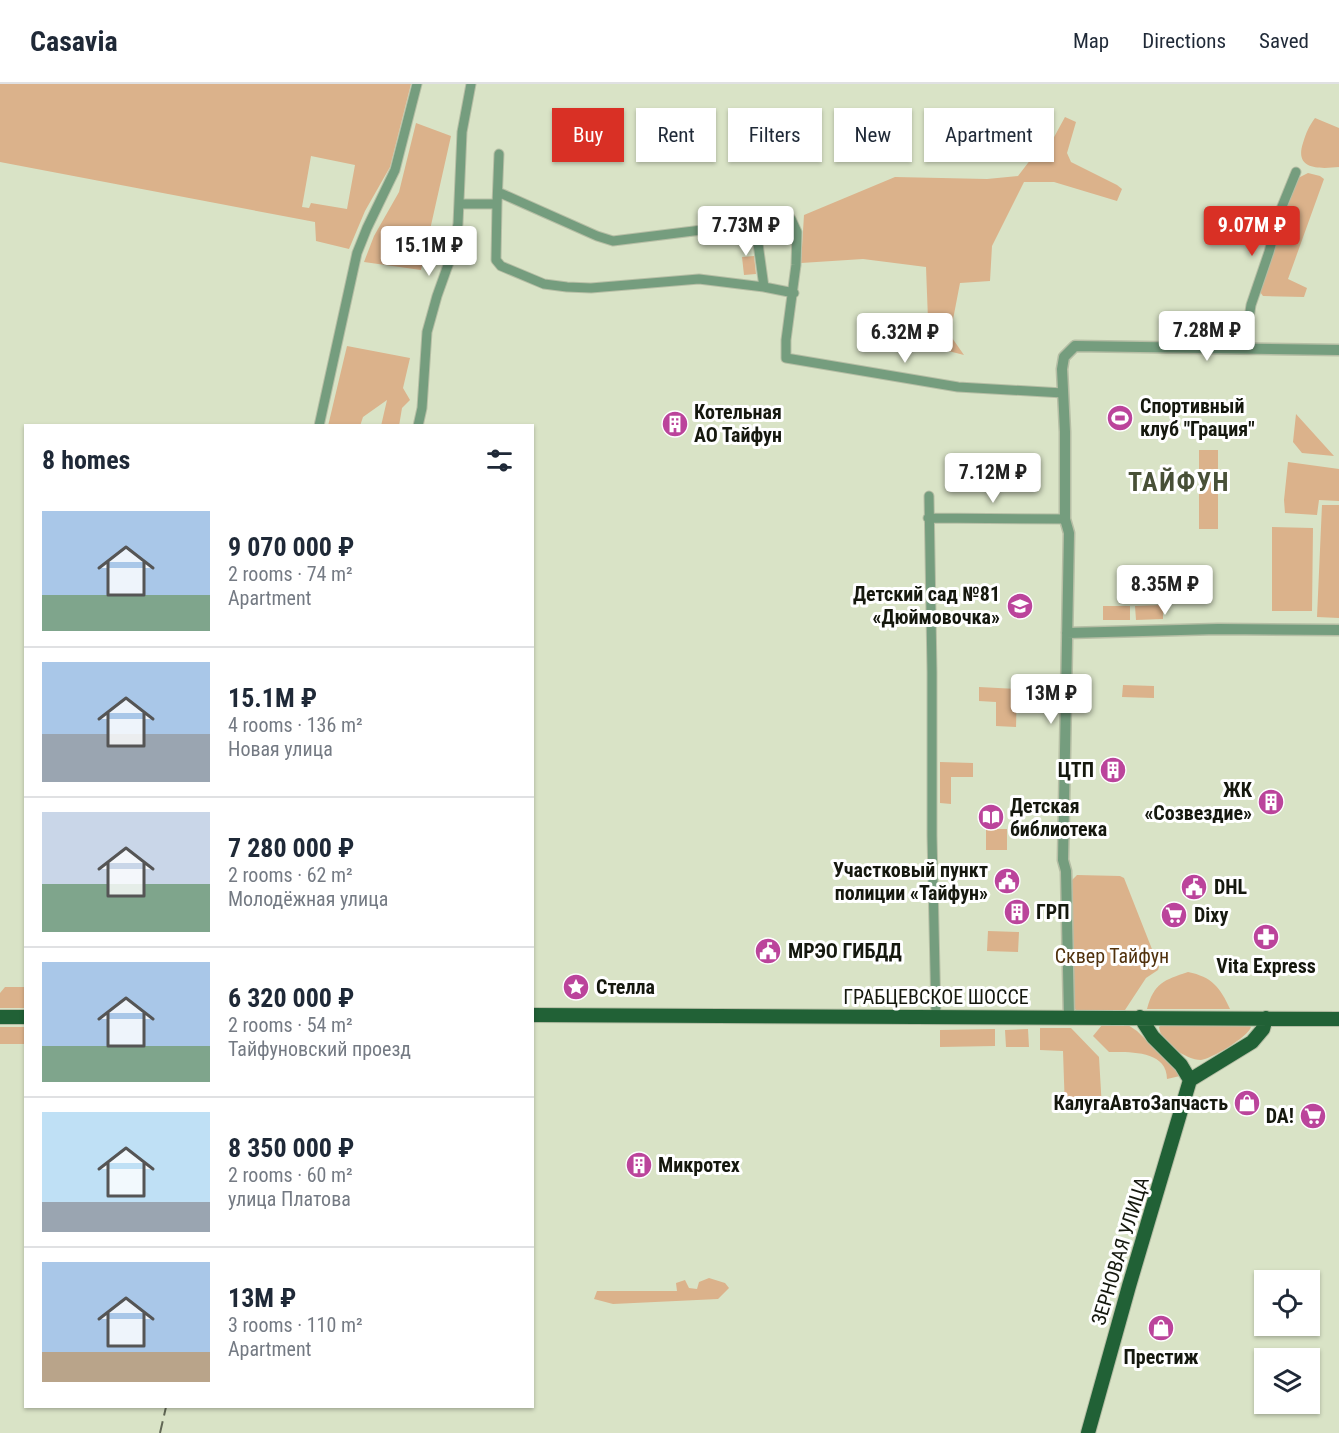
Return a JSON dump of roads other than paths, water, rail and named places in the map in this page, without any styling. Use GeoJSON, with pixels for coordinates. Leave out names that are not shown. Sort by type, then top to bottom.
{"type":"FeatureCollection","features":[{"type":"Feature","properties":{"kind":"main road","name":"ГРАБЦЕВСКОЕ ШОССЕ"},"geometry":{"type":"LineString","coordinates":[[534,1015],[1339,1019]]}},
{"type":"Feature","properties":{"kind":"main road"},"geometry":{"type":"LineString","coordinates":[[0,1017],[24,1017]]}},
{"type":"Feature","properties":{"kind":"main road"},"geometry":{"type":"LineString","coordinates":[[1140,1017],[1153,1037],[1189,1066],[1199,1068],[1211,1065]]}},
{"type":"Feature","properties":{"kind":"main road"},"geometry":{"type":"LineString","coordinates":[[1167,1050],[1190,1080],[1211,1065],[1252,1042],[1263,1029],[1266,1018]]}},
{"type":"Feature","properties":{"kind":"main road","name":"ЗЕРНОВАЯ УЛИЦА"},"geometry":{"type":"LineString","coordinates":[[1089,1433],[1129,1286],[1190,1080]]}},
{"type":"Feature","properties":{"kind":"street"},"geometry":{"type":"LineString","coordinates":[[319,424],[357,253],[395,170],[417,84]]}},
{"type":"Feature","properties":{"kind":"street"},"geometry":{"type":"LineString","coordinates":[[418,424],[422,408],[428,332],[437,296],[452,254],[458,224],[462,132],[471,84]]}},
{"type":"Feature","properties":{"kind":"street"},"geometry":{"type":"LineString","coordinates":[[499,154],[496,261],[501,266],[544,284],[567,288],[699,279],[794,293]]}},
{"type":"Feature","properties":{"kind":"street"},"geometry":{"type":"LineString","coordinates":[[1248,348],[1247,332],[1255,288],[1269,252],[1281,209],[1296,172]]}},
{"type":"Feature","properties":{"kind":"street"},"geometry":{"type":"LineString","coordinates":[[498,192],[613,241],[791,219],[797,231],[794,293],[786,358],[958,387],[1063,393]]}},
{"type":"Feature","properties":{"kind":"street"},"geometry":{"type":"LineString","coordinates":[[460,204],[497,204]]}},
{"type":"Feature","properties":{"kind":"street"},"geometry":{"type":"LineString","coordinates":[[755,222],[764,287]]}},
{"type":"Feature","properties":{"kind":"street"},"geometry":{"type":"LineString","coordinates":[[1069,1017],[1066,871],[1063,860],[1069,533],[1065,519],[1062,369],[1067,353],[1075,346],[1339,350]]}},
{"type":"Feature","properties":{"kind":"street"},"geometry":{"type":"LineString","coordinates":[[929,496],[936,1016]]}},
{"type":"Feature","properties":{"kind":"street"},"geometry":{"type":"LineString","coordinates":[[928,518],[1065,519]]}},
{"type":"Feature","properties":{"kind":"street"},"geometry":{"type":"LineString","coordinates":[[1067,633],[1218,629],[1339,630]]}},
{"type":"Feature","properties":{"kind":"railway"},"geometry":{"type":"LineString","coordinates":[[160,1433],[166,1408]]}},
{"type":"Feature","properties":{"kind":"place","name":"Спортивный клуб \"Грация\""},"geometry":{"type":"Point","coordinates":[1120,418]}},
{"type":"Feature","properties":{"kind":"place","name":"Котельная АО Тайфун"},"geometry":{"type":"Point","coordinates":[675,424]}},
{"type":"Feature","properties":{"kind":"place","name":"Детский сад №81 «Дюймовочка»"},"geometry":{"type":"Point","coordinates":[1020,606]}},
{"type":"Feature","properties":{"kind":"place","name":"ЦТП"},"geometry":{"type":"Point","coordinates":[1113,770]}},
{"type":"Feature","properties":{"kind":"place","name":"ЖК «Созвездие»"},"geometry":{"type":"Point","coordinates":[1271,802]}},
{"type":"Feature","properties":{"kind":"place","name":"Детская библиотека"},"geometry":{"type":"Point","coordinates":[991,817]}},
{"type":"Feature","properties":{"kind":"place","name":"Участковый пункт полиции «Тайфун»"},"geometry":{"type":"Point","coordinates":[1007,881]}},
{"type":"Feature","properties":{"kind":"place","name":"DHL"},"geometry":{"type":"Point","coordinates":[1194,887]}},
{"type":"Feature","properties":{"kind":"place","name":"ГРП"},"geometry":{"type":"Point","coordinates":[1017,912]}},
{"type":"Feature","properties":{"kind":"place","name":"Dixy"},"geometry":{"type":"Point","coordinates":[1174,915]}},
{"type":"Feature","properties":{"kind":"place","name":"Vita Express"},"geometry":{"type":"Point","coordinates":[1266,937]}},
{"type":"Feature","properties":{"kind":"place","name":"МРЭО ГИБДД"},"geometry":{"type":"Point","coordinates":[768,951]}},
{"type":"Feature","properties":{"kind":"place","name":"Стелла"},"geometry":{"type":"Point","coordinates":[576,987]}},
{"type":"Feature","properties":{"kind":"place","name":"КалугаАвтоЗапчасть"},"geometry":{"type":"Point","coordinates":[1247,1103]}},
{"type":"Feature","properties":{"kind":"place","name":"DA!"},"geometry":{"type":"Point","coordinates":[1313,1116]}},
{"type":"Feature","properties":{"kind":"place","name":"Микротех"},"geometry":{"type":"Point","coordinates":[639,1165]}},
{"type":"Feature","properties":{"kind":"place","name":"Престиж"},"geometry":{"type":"Point","coordinates":[1161,1328]}},
{"type":"Feature","properties":{"kind":"district","name":"ТАЙФУН"},"geometry":{"type":"Point","coordinates":[1179,482]}},
{"type":"Feature","properties":{"kind":"park label","name":"Сквер Тайфун"},"geometry":{"type":"Point","coordinates":[1112,956]}}]}
